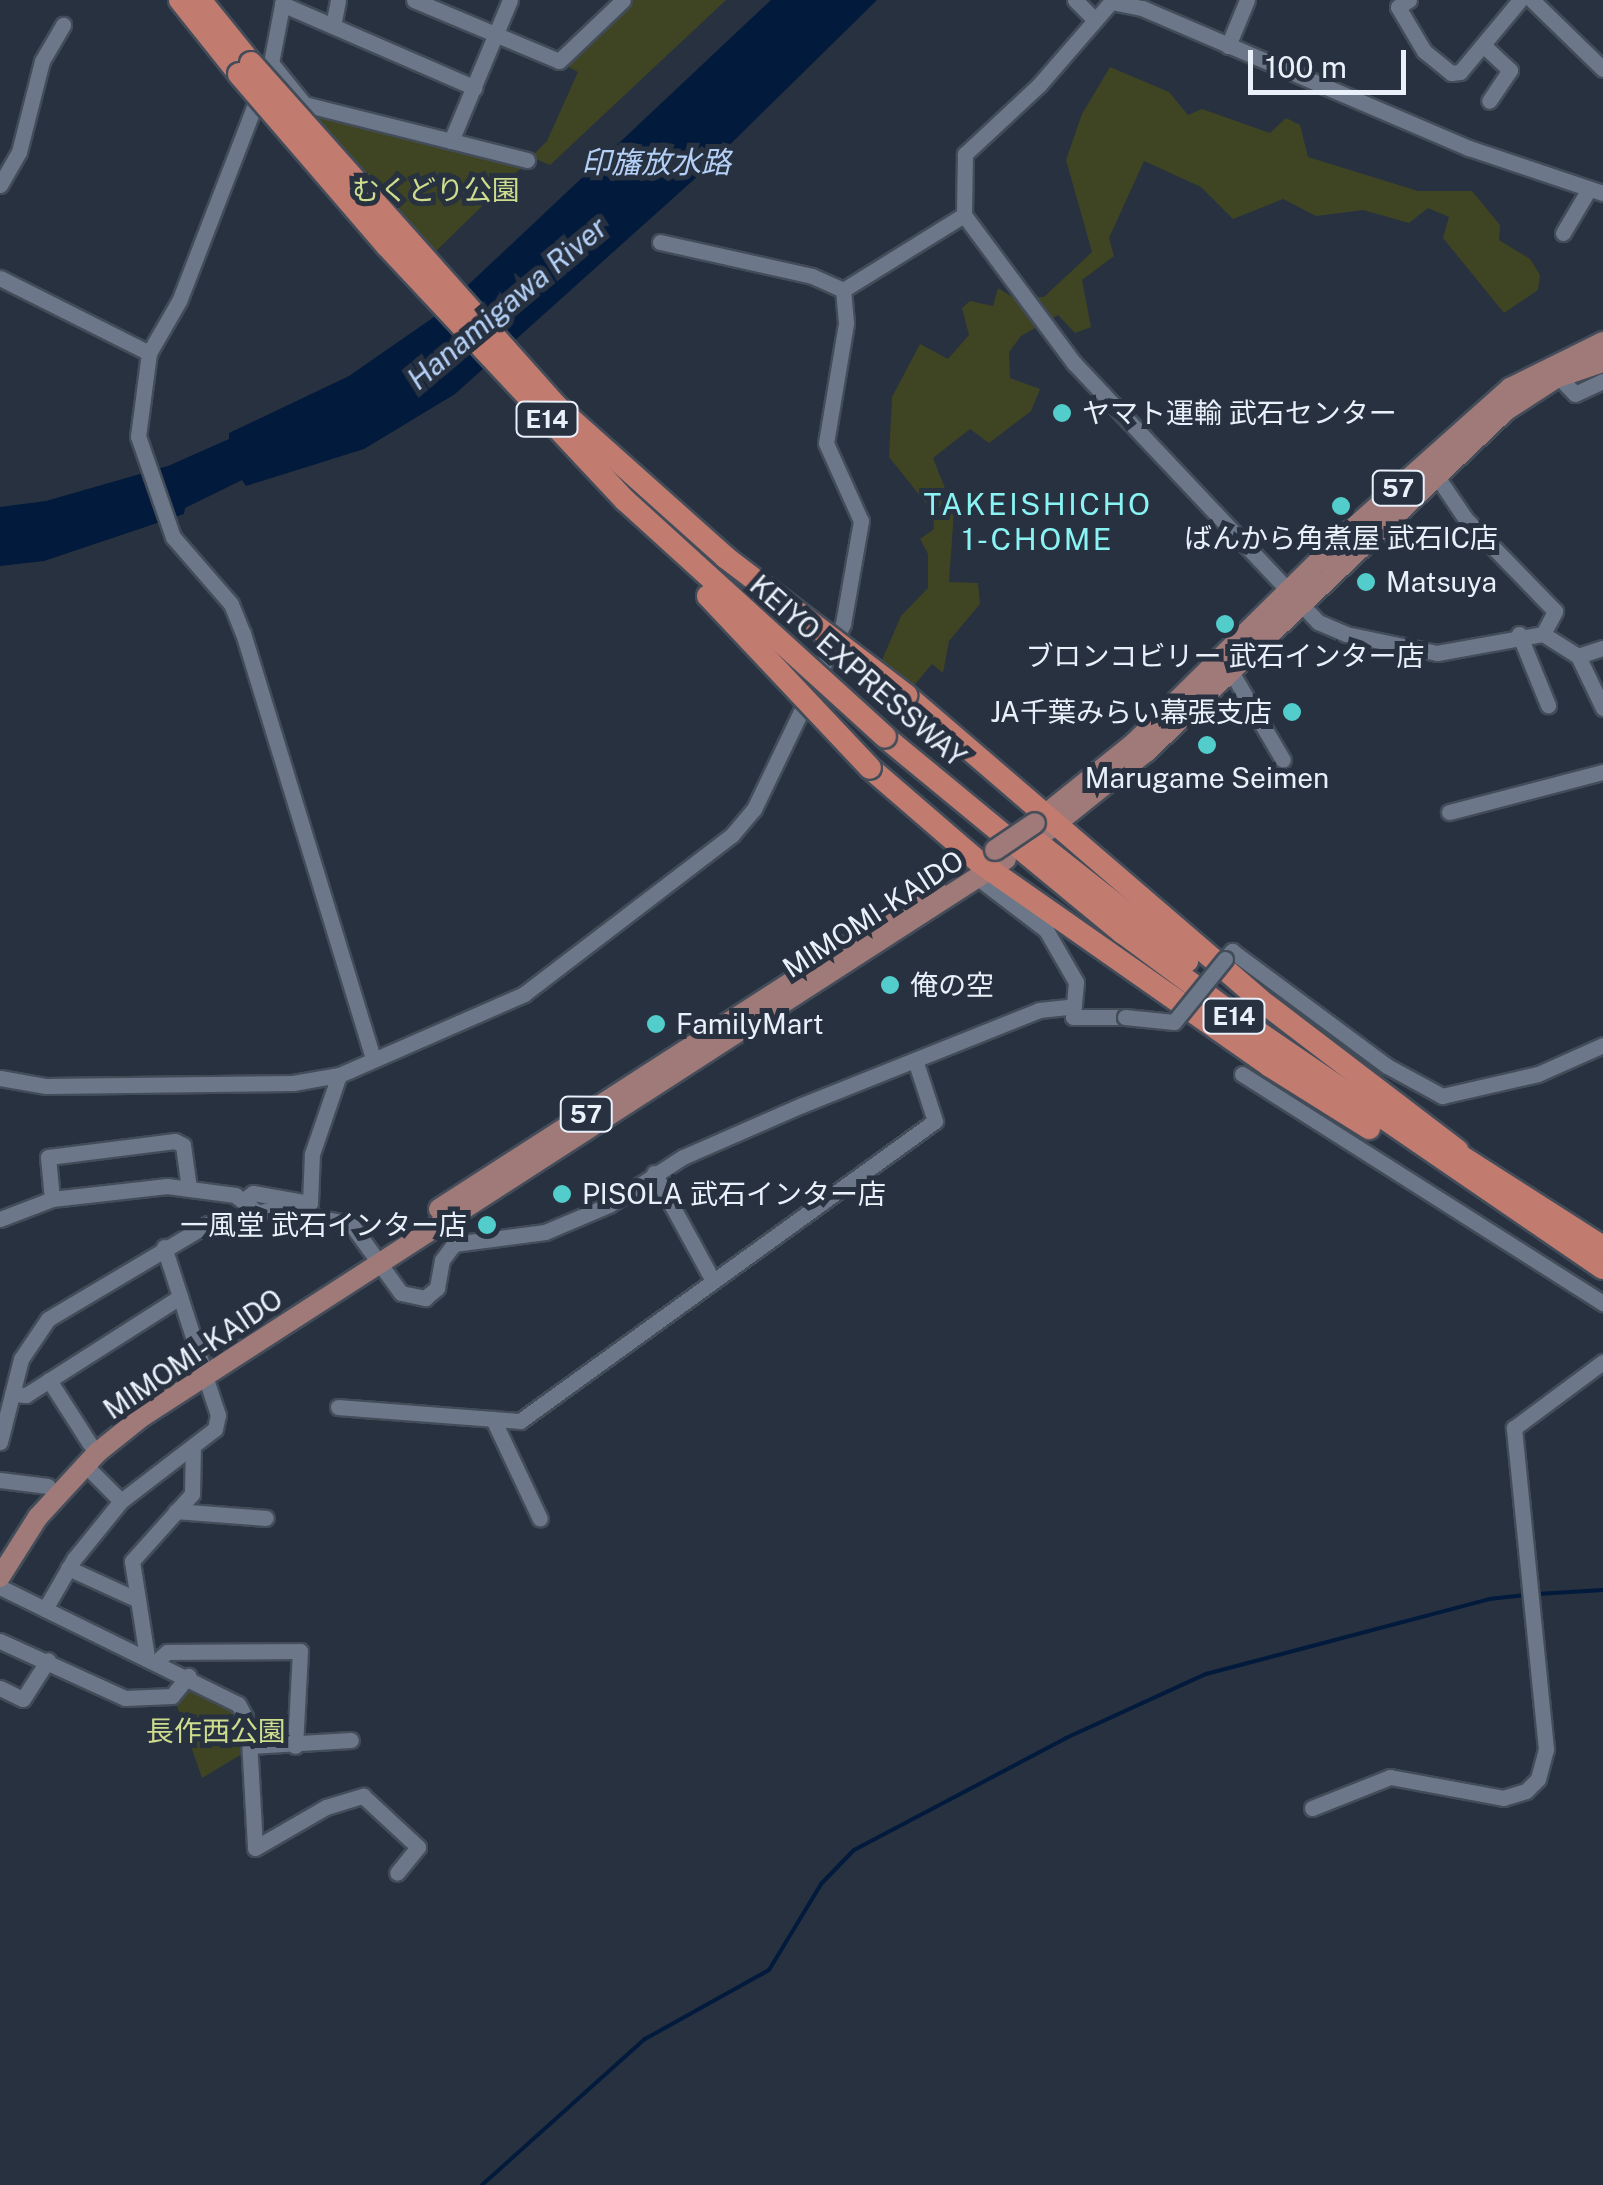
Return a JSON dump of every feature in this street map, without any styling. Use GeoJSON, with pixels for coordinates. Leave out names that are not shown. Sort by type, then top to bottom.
{"type":"FeatureCollection","features":[{"type":"Feature","properties":{"kind":"highway","name":"KEIYO EXPRESSWAY"},"geometry":{"type":"LineString","coordinates":[[180,0],[254,67]]}},
{"type":"Feature","properties":{"kind":"highway","name":"KEIYO EXPRESSWAY"},"geometry":{"type":"LineString","coordinates":[[200,0],[547,408],[890,730],[1123,933],[1505,1206],[1603,1268]]}},
{"type":"Feature","properties":{"kind":"highway"},"geometry":{"type":"LineString","coordinates":[[547,408],[725,557],[906,695],[1047,823],[1268,1006],[1495,1179]]}},
{"type":"Feature","properties":{"kind":"highway"},"geometry":{"type":"LineString","coordinates":[[547,408],[870,768],[990,864],[1270,1066],[1505,1206]]}},
{"type":"Feature","properties":{"kind":"highway","name":"KEIYO EXPRESSWAY"},"geometry":{"type":"LineString","coordinates":[[890,730],[1164,944],[1495,1179],[1603,1247]]}},
{"type":"Feature","properties":{"kind":"main road","name":"MIMOMI-KAIDO"},"geometry":{"type":"LineString","coordinates":[[1047,823],[1294,596],[1480,414],[1603,342]]}},
{"type":"Feature","properties":{"kind":"main road","name":"MIMOMI-KAIDO"},"geometry":{"type":"LineString","coordinates":[[0,1552],[48,1486],[90,1444],[990,864],[1047,823],[1230,670],[1294,596],[1552,371],[1603,362]]}},
{"type":"Feature","properties":{"kind":"main road","name":"MIMOMI-KAIDO"},"geometry":{"type":"LineString","coordinates":[[0,1577],[34,1522],[86,1466],[203,1370]]}},
{"type":"Feature","properties":{"kind":"street"},"geometry":{"type":"LineString","coordinates":[[333,26],[338,0]]}},
{"type":"Feature","properties":{"kind":"street"},"geometry":{"type":"LineString","coordinates":[[414,0],[559,61],[623,0]]}},
{"type":"Feature","properties":{"kind":"street"},"geometry":{"type":"LineString","coordinates":[[451,141],[510,0]]}},
{"type":"Feature","properties":{"kind":"street"},"geometry":{"type":"LineString","coordinates":[[1075,0],[1094,18]]}},
{"type":"Feature","properties":{"kind":"street"},"geometry":{"type":"LineString","coordinates":[[1563,232],[1596,191],[1436,136],[1123,0],[1094,18],[1039,85],[965,154],[964,215],[1074,363],[1318,622],[1346,634],[1437,652],[1519,634],[1543,634],[1578,656],[1603,708]]}},
{"type":"Feature","properties":{"kind":"street"},"geometry":{"type":"LineString","coordinates":[[1228,46],[1246,0]]}},
{"type":"Feature","properties":{"kind":"street"},"geometry":{"type":"LineString","coordinates":[[1400,2],[1424,51],[1451,73],[1483,45],[1520,0]]}},
{"type":"Feature","properties":{"kind":"street"},"geometry":{"type":"LineString","coordinates":[[1532,0],[1603,69]]}},
{"type":"Feature","properties":{"kind":"street"},"geometry":{"type":"LineString","coordinates":[[372,1056],[243,633],[231,604],[168,528],[147,462],[137,409],[149,353],[179,301],[254,67],[282,2],[475,88]]}},
{"type":"Feature","properties":{"kind":"street"},"geometry":{"type":"LineString","coordinates":[[0,184],[19,152],[42,62],[63,25]]}},
{"type":"Feature","properties":{"kind":"street"},"geometry":{"type":"LineString","coordinates":[[1483,45],[1510,70],[1495,98]]}},
{"type":"Feature","properties":{"kind":"street"},"geometry":{"type":"LineString","coordinates":[[254,67],[304,104],[527,160]]}},
{"type":"Feature","properties":{"kind":"street"},"geometry":{"type":"LineString","coordinates":[[844,290],[964,215]]}},
{"type":"Feature","properties":{"kind":"street"},"geometry":{"type":"LineString","coordinates":[[660,242],[812,276],[844,290]]}},
{"type":"Feature","properties":{"kind":"street"},"geometry":{"type":"LineString","coordinates":[[0,278],[149,353]]}},
{"type":"Feature","properties":{"kind":"street"},"geometry":{"type":"LineString","coordinates":[[0,1078],[46,1086],[293,1083],[339,1075],[372,1056],[524,994],[712,852],[754,809],[843,624],[859,539],[857,504],[826,443],[846,323],[844,290]]}},
{"type":"Feature","properties":{"kind":"street"},"geometry":{"type":"LineString","coordinates":[[1552,371],[1575,394],[1603,382]]}},
{"type":"Feature","properties":{"kind":"street"},"geometry":{"type":"LineString","coordinates":[[1436,475],[1466,518],[1555,611],[1543,634]]}},
{"type":"Feature","properties":{"kind":"street"},"geometry":{"type":"LineString","coordinates":[[1519,634],[1548,705]]}},
{"type":"Feature","properties":{"kind":"street"},"geometry":{"type":"LineString","coordinates":[[1578,656],[1603,648]]}},
{"type":"Feature","properties":{"kind":"street"},"geometry":{"type":"LineString","coordinates":[[1230,670],[1283,760]]}},
{"type":"Feature","properties":{"kind":"street"},"geometry":{"type":"LineString","coordinates":[[1449,812],[1603,772]]}},
{"type":"Feature","properties":{"kind":"street"},"geometry":{"type":"LineString","coordinates":[[990,864],[1046,930],[1076,982],[1070,1006],[1079,1019],[1125,1017],[1174,1022],[1232,951],[1406,1079],[1442,1096],[1538,1074],[1603,1045]]}},
{"type":"Feature","properties":{"kind":"street"},"geometry":{"type":"LineString","coordinates":[[0,1220],[52,1199],[189,1188],[249,1205],[352,1224],[403,1294],[427,1297],[438,1288],[442,1260],[454,1244],[545,1232],[609,1204],[654,1173],[802,1105],[916,1063],[1039,1010],[1070,1006]]}},
{"type":"Feature","properties":{"kind":"street"},"geometry":{"type":"LineString","coordinates":[[338,1407],[520,1421],[935,1120],[916,1063]]}},
{"type":"Feature","properties":{"kind":"street"},"geometry":{"type":"LineString","coordinates":[[1242,1074],[1603,1303]]}},
{"type":"Feature","properties":{"kind":"street"},"geometry":{"type":"LineString","coordinates":[[0,1442],[25,1352],[48,1320],[164,1247],[249,1205],[253,1193],[310,1204],[312,1154],[339,1075]]}},
{"type":"Feature","properties":{"kind":"street"},"geometry":{"type":"LineString","coordinates":[[52,1199],[48,1158],[175,1141],[183,1145],[189,1188]]}},
{"type":"Feature","properties":{"kind":"street"},"geometry":{"type":"LineString","coordinates":[[654,1173],[712,1279]]}},
{"type":"Feature","properties":{"kind":"street"},"geometry":{"type":"LineString","coordinates":[[45,1609],[68,1568],[121,1501],[215,1429],[218,1415],[164,1247]]}},
{"type":"Feature","properties":{"kind":"street"},"geometry":{"type":"LineString","coordinates":[[12,1394],[26,1395],[180,1297]]}},
{"type":"Feature","properties":{"kind":"street"},"geometry":{"type":"LineString","coordinates":[[1312,1808],[1390,1777],[1503,1798],[1526,1791],[1538,1778],[1546,1749],[1514,1428],[1603,1362]]}},
{"type":"Feature","properties":{"kind":"street"},"geometry":{"type":"LineString","coordinates":[[49,1380],[90,1444]]}},
{"type":"Feature","properties":{"kind":"street"},"geometry":{"type":"LineString","coordinates":[[493,1419],[540,1519]]}},
{"type":"Feature","properties":{"kind":"street"},"geometry":{"type":"LineString","coordinates":[[152,1659],[138,1600],[134,1553],[195,1486],[193,1448]]}},
{"type":"Feature","properties":{"kind":"street"},"geometry":{"type":"LineString","coordinates":[[86,1466],[121,1501]]}},
{"type":"Feature","properties":{"kind":"street"},"geometry":{"type":"LineString","coordinates":[[0,1480],[48,1486]]}},
{"type":"Feature","properties":{"kind":"street"},"geometry":{"type":"LineString","coordinates":[[176,1511],[266,1518]]}},
{"type":"Feature","properties":{"kind":"street"},"geometry":{"type":"LineString","coordinates":[[68,1568],[138,1600]]}},
{"type":"Feature","properties":{"kind":"street"},"geometry":{"type":"LineString","coordinates":[[0,1588],[188,1676],[238,1704],[250,1746],[255,1848],[326,1808],[363,1796],[418,1847],[397,1872]]}},
{"type":"Feature","properties":{"kind":"street"},"geometry":{"type":"LineString","coordinates":[[0,1641],[125,1698],[149,1701],[172,1696],[188,1676]]}},
{"type":"Feature","properties":{"kind":"street"},"geometry":{"type":"LineString","coordinates":[[152,1659],[167,1652],[300,1651],[296,1746]]}},
{"type":"Feature","properties":{"kind":"street"},"geometry":{"type":"LineString","coordinates":[[0,1688],[23,1698],[48,1660]]}},
{"type":"Feature","properties":{"kind":"street"},"geometry":{"type":"LineString","coordinates":[[250,1746],[352,1740]]}},
{"type":"Feature","properties":{"kind":"green space"},"geometry":{"type":"Polygon","coordinates":[[[632,0],[726,0],[550,165],[531,157],[547,141],[578,72],[563,64],[632,0]]]}},
{"type":"Feature","properties":{"kind":"green space"},"geometry":{"type":"Polygon","coordinates":[[[1110,67],[1169,92],[1188,115],[1202,109],[1270,133],[1286,118],[1300,125],[1308,157],[1418,191],[1472,191],[1500,225],[1499,240],[1530,259],[1540,275],[1538,290],[1504,313],[1443,238],[1449,217],[1428,208],[1409,223],[1363,210],[1316,216],[1283,199],[1233,219],[1201,187],[1144,161],[1109,238],[1114,256],[1082,280],[1091,327],[1075,333],[1058,315],[1021,336],[1009,352],[1010,378],[1040,389],[1031,411],[989,443],[970,429],[933,458],[954,511],[949,582],[978,583],[980,604],[949,641],[943,673],[932,664],[911,689],[882,660],[901,616],[928,588],[928,554],[920,539],[934,529],[933,512],[889,457],[892,397],[920,344],[948,359],[969,335],[962,308],[970,301],[993,306],[998,288],[1014,298],[1044,297],[1092,252],[1066,160],[1082,114],[1110,67]]]}},
{"type":"Feature","properties":{"kind":"green space","name":"むくどり公園"},"geometry":{"type":"Polygon","coordinates":[[[302,108],[524,165],[432,255],[302,108]]]}},
{"type":"Feature","properties":{"kind":"green space","name":"長作西公園"},"geometry":{"type":"Polygon","coordinates":[[[192,1687],[236,1708],[247,1751],[202,1778],[176,1703],[192,1687]]]}},
{"type":"Feature","properties":{"kind":"water","name":"印旛放水路"},"geometry":{"type":"Polygon","coordinates":[[[771,0],[877,0],[699,175],[455,394],[364,449],[246,486],[242,480],[185,508],[184,514],[44,561],[0,566],[0,507],[46,501],[168,466],[349,376],[434,317],[771,0]]]}},
{"type":"Feature","properties":{"kind":"waterway"},"geometry":{"type":"LineString","coordinates":[[1537,1594],[1603,1590]]}},
{"type":"Feature","properties":{"kind":"waterway"},"geometry":{"type":"LineString","coordinates":[[482,2185],[645,2039],[769,1970],[821,1884],[854,1850],[1066,1738],[1206,1674],[1489,1599],[1528,1595]]}},
{"type":"Feature","properties":{"kind":"place","name":"ヤマト運輸 武石センター"},"geometry":{"type":"Point","coordinates":[1062,413]}},
{"type":"Feature","properties":{"kind":"place","name":"ばんから角煮屋 武石IC店"},"geometry":{"type":"Point","coordinates":[1341,506]}},
{"type":"Feature","properties":{"kind":"place","name":"Matsuya"},"geometry":{"type":"Point","coordinates":[1366,582]}},
{"type":"Feature","properties":{"kind":"place","name":"ブロンコビリー 武石インター店"},"geometry":{"type":"Point","coordinates":[1225,624]}},
{"type":"Feature","properties":{"kind":"place","name":"JA千葉みらい幕張支店"},"geometry":{"type":"Point","coordinates":[1292,712]}},
{"type":"Feature","properties":{"kind":"place","name":"Marugame Seimen"},"geometry":{"type":"Point","coordinates":[1207,745]}},
{"type":"Feature","properties":{"kind":"place","name":"俺の空"},"geometry":{"type":"Point","coordinates":[890,985]}},
{"type":"Feature","properties":{"kind":"place","name":"FamilyMart"},"geometry":{"type":"Point","coordinates":[656,1024]}},
{"type":"Feature","properties":{"kind":"place","name":"PISOLA 武石インター店"},"geometry":{"type":"Point","coordinates":[562,1194]}},
{"type":"Feature","properties":{"kind":"place","name":"一風堂 武石インター店"},"geometry":{"type":"Point","coordinates":[487,1225]}},
{"type":"Feature","properties":{"kind":"district","name":"TAKEISHICHO 1-CHOME"},"geometry":{"type":"Point","coordinates":[1038,521]}},
{"type":"Feature","properties":{"kind":"water label","name":"Hanamigawa River"},"geometry":{"type":"Point","coordinates":[507,303]}}]}
